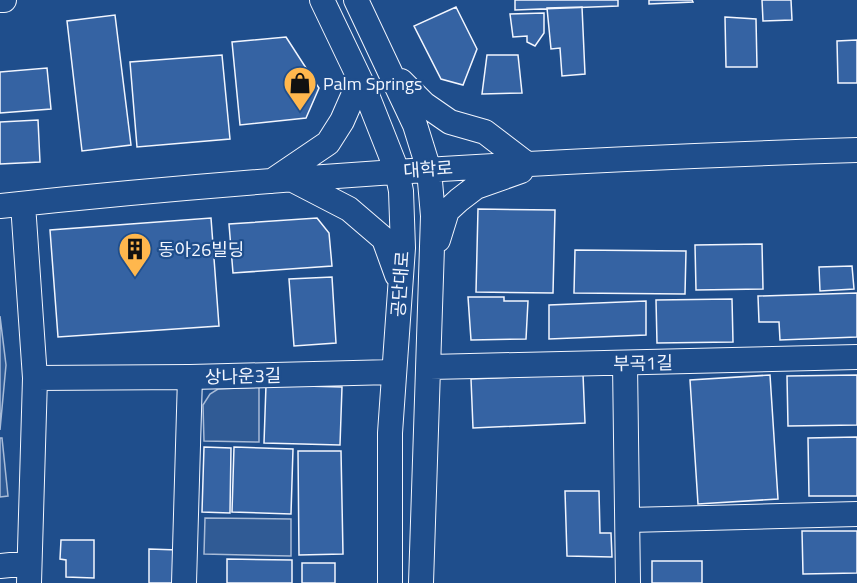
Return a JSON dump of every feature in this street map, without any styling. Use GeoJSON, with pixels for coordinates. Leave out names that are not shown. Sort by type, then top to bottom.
{"type":"FeatureCollection","features":[{"type":"Feature","properties":{"kind":"street","name":"공단대로"},"geometry":{"type":"LineString","coordinates":[[322,0],[360,80],[397,171],[401,191],[403,248],[390,433],[390,583]]}},
{"type":"Feature","properties":{"kind":"street","name":"공단대로"},"geometry":{"type":"LineString","coordinates":[[356,0],[415,125],[429,170],[433,216],[422,583]]}},
{"type":"Feature","properties":{"kind":"street"},"geometry":{"type":"LineString","coordinates":[[387,65],[424,104],[450,122],[485,132],[536,163]]}},
{"type":"Feature","properties":{"kind":"street"},"geometry":{"type":"LineString","coordinates":[[360,80],[342,121],[328,142],[282,181],[349,209],[384,239],[400,285]]}},
{"type":"Feature","properties":{"kind":"street","name":"대학로"},"geometry":{"type":"LineString","coordinates":[[12,205],[397,171],[650,157],[857,150]]}},
{"type":"Feature","properties":{"kind":"street"},"geometry":{"type":"LineString","coordinates":[[432,260],[447,211],[476,187],[536,163]]}},
{"type":"Feature","properties":{"kind":"street"},"geometry":{"type":"LineString","coordinates":[[0,566],[29,573],[35,378],[12,205]]}},
{"type":"Feature","properties":{"kind":"street","name":"부곡1길"},"geometry":{"type":"LineString","coordinates":[[430,367],[857,357]]}},
{"type":"Feature","properties":{"kind":"street"},"geometry":{"type":"LineString","coordinates":[[625,364],[629,520],[628,583]]}},
{"type":"Feature","properties":{"kind":"street","name":"상나운3길"},"geometry":{"type":"LineString","coordinates":[[184,583],[190,377],[393,372]]}},
{"type":"Feature","properties":{"kind":"street"},"geometry":{"type":"LineString","coordinates":[[35,378],[190,377]]}},
{"type":"Feature","properties":{"kind":"street"},"geometry":{"type":"LineString","coordinates":[[629,520],[857,514]]}},
{"type":"Feature","properties":{"kind":"shaded area"},"geometry":{"type":"Polygon","coordinates":[[[0,316],[6,365],[0,430],[0,316]]]}},
{"type":"Feature","properties":{"kind":"shaded area"},"geometry":{"type":"Polygon","coordinates":[[[259,387],[259,442],[204,441],[203,405],[210,394],[218,389],[259,387]]]}},
{"type":"Feature","properties":{"kind":"shaded area"},"geometry":{"type":"Polygon","coordinates":[[[0,438],[2,438],[8,496],[0,497],[0,438]]]}},
{"type":"Feature","properties":{"kind":"shaded area"},"geometry":{"type":"Polygon","coordinates":[[[205,518],[291,519],[291,556],[204,554],[205,518]]]}},
{"type":"Feature","properties":{"kind":"building"},"geometry":{"type":"Polygon","coordinates":[[[515,0],[618,0],[618,6],[515,10],[515,0]]]}},
{"type":"Feature","properties":{"kind":"building"},"geometry":{"type":"Polygon","coordinates":[[[649,0],[692,0],[693,2],[649,4],[649,0]]]}},
{"type":"Feature","properties":{"kind":"building"},"geometry":{"type":"Polygon","coordinates":[[[762,0],[791,0],[792,20],[763,21],[762,0]]]}},
{"type":"Feature","properties":{"kind":"building"},"geometry":{"type":"Polygon","coordinates":[[[456,7],[477,49],[463,85],[441,79],[414,26],[456,7]]]}},
{"type":"Feature","properties":{"kind":"building"},"geometry":{"type":"Polygon","coordinates":[[[582,7],[585,74],[562,76],[560,48],[551,49],[547,8],[582,7]]]}},
{"type":"Feature","properties":{"kind":"building"},"geometry":{"type":"Polygon","coordinates":[[[544,13],[544,33],[535,46],[527,42],[527,36],[513,37],[510,14],[544,13]]]}},
{"type":"Feature","properties":{"kind":"building"},"geometry":{"type":"Polygon","coordinates":[[[115,15],[131,145],[82,151],[67,21],[115,15]]]}},
{"type":"Feature","properties":{"kind":"building"},"geometry":{"type":"Polygon","coordinates":[[[725,17],[756,19],[757,67],[726,67],[725,17]]]}},
{"type":"Feature","properties":{"kind":"building"},"geometry":{"type":"Polygon","coordinates":[[[286,37],[319,88],[306,118],[240,125],[232,42],[286,37]]]}},
{"type":"Feature","properties":{"kind":"building"},"geometry":{"type":"Polygon","coordinates":[[[857,40],[857,83],[838,83],[837,41],[857,40]]]}},
{"type":"Feature","properties":{"kind":"building"},"geometry":{"type":"Polygon","coordinates":[[[222,55],[230,139],[137,147],[130,62],[222,55]]]}},
{"type":"Feature","properties":{"kind":"building"},"geometry":{"type":"Polygon","coordinates":[[[487,55],[518,55],[522,93],[482,94],[487,55]]]}},
{"type":"Feature","properties":{"kind":"building"},"geometry":{"type":"Polygon","coordinates":[[[47,68],[51,109],[0,113],[0,72],[47,68]]]}},
{"type":"Feature","properties":{"kind":"building"},"geometry":{"type":"Polygon","coordinates":[[[38,120],[40,162],[0,164],[0,122],[38,120]]]}},
{"type":"Feature","properties":{"kind":"building"},"geometry":{"type":"Polygon","coordinates":[[[478,209],[555,210],[553,293],[476,292],[478,209]]]}},
{"type":"Feature","properties":{"kind":"building","name":"동아26빌딩"},"geometry":{"type":"Polygon","coordinates":[[[211,218],[219,326],[58,337],[50,230],[211,218]]]}},
{"type":"Feature","properties":{"kind":"building"},"geometry":{"type":"Polygon","coordinates":[[[317,218],[329,233],[332,266],[233,273],[229,224],[317,218]]]}},
{"type":"Feature","properties":{"kind":"building"},"geometry":{"type":"Polygon","coordinates":[[[762,244],[763,289],[696,290],[695,245],[762,244]]]}},
{"type":"Feature","properties":{"kind":"building"},"geometry":{"type":"Polygon","coordinates":[[[575,250],[686,251],[685,294],[574,293],[575,250]]]}},
{"type":"Feature","properties":{"kind":"building"},"geometry":{"type":"Polygon","coordinates":[[[852,266],[854,289],[820,291],[819,267],[852,266]]]}},
{"type":"Feature","properties":{"kind":"building"},"geometry":{"type":"Polygon","coordinates":[[[332,277],[336,343],[294,346],[289,279],[332,277]]]}},
{"type":"Feature","properties":{"kind":"building"},"geometry":{"type":"Polygon","coordinates":[[[857,293],[857,337],[780,340],[779,322],[759,322],[758,296],[857,293]]]}},
{"type":"Feature","properties":{"kind":"building"},"geometry":{"type":"Polygon","coordinates":[[[468,297],[504,297],[504,301],[528,301],[526,339],[471,340],[468,297]]]}},
{"type":"Feature","properties":{"kind":"building"},"geometry":{"type":"Polygon","coordinates":[[[732,299],[733,342],[657,343],[656,300],[732,299]]]}},
{"type":"Feature","properties":{"kind":"building"},"geometry":{"type":"Polygon","coordinates":[[[646,301],[646,335],[549,339],[549,305],[646,301]]]}},
{"type":"Feature","properties":{"kind":"building"},"geometry":{"type":"Polygon","coordinates":[[[583,374],[585,423],[473,428],[471,379],[583,374]]]}},
{"type":"Feature","properties":{"kind":"building"},"geometry":{"type":"Polygon","coordinates":[[[770,375],[778,499],[698,504],[690,380],[770,375]]]}},
{"type":"Feature","properties":{"kind":"building"},"geometry":{"type":"Polygon","coordinates":[[[857,375],[857,425],[788,426],[787,376],[857,375]]]}},
{"type":"Feature","properties":{"kind":"building"},"geometry":{"type":"Polygon","coordinates":[[[266,385],[342,387],[340,445],[264,443],[266,385]]]}},
{"type":"Feature","properties":{"kind":"building"},"geometry":{"type":"Polygon","coordinates":[[[857,437],[857,496],[809,496],[808,438],[857,437]]]}},
{"type":"Feature","properties":{"kind":"building"},"geometry":{"type":"Polygon","coordinates":[[[204,447],[231,448],[230,513],[202,512],[204,447]]]}},
{"type":"Feature","properties":{"kind":"building"},"geometry":{"type":"Polygon","coordinates":[[[234,447],[293,449],[291,514],[232,512],[234,447]]]}},
{"type":"Feature","properties":{"kind":"building"},"geometry":{"type":"Polygon","coordinates":[[[298,451],[341,451],[343,554],[299,555],[298,451]]]}},
{"type":"Feature","properties":{"kind":"building"},"geometry":{"type":"Polygon","coordinates":[[[565,491],[599,491],[600,533],[611,533],[612,557],[567,556],[565,491]]]}},
{"type":"Feature","properties":{"kind":"building"},"geometry":{"type":"Polygon","coordinates":[[[802,531],[857,531],[857,573],[803,574],[802,531]]]}},
{"type":"Feature","properties":{"kind":"building"},"geometry":{"type":"Polygon","coordinates":[[[61,540],[94,540],[94,578],[66,577],[66,560],[60,559],[61,540]]]}},
{"type":"Feature","properties":{"kind":"building"},"geometry":{"type":"Polygon","coordinates":[[[149,549],[178,550],[177,583],[149,583],[149,549]]]}},
{"type":"Feature","properties":{"kind":"building"},"geometry":{"type":"Polygon","coordinates":[[[227,559],[292,560],[292,583],[227,583],[227,559]]]}},
{"type":"Feature","properties":{"kind":"building"},"geometry":{"type":"Polygon","coordinates":[[[652,561],[702,561],[702,583],[652,583],[652,561]]]}},
{"type":"Feature","properties":{"kind":"building"},"geometry":{"type":"Polygon","coordinates":[[[302,563],[335,563],[335,583],[302,583],[302,563]]]}},
{"type":"Feature","properties":{"kind":"place","name":"Palm Springs"},"geometry":{"type":"Point","coordinates":[300,112]}},
{"type":"Feature","properties":{"kind":"place","name":"동아26빌딩"},"geometry":{"type":"Point","coordinates":[135,278]}}]}
